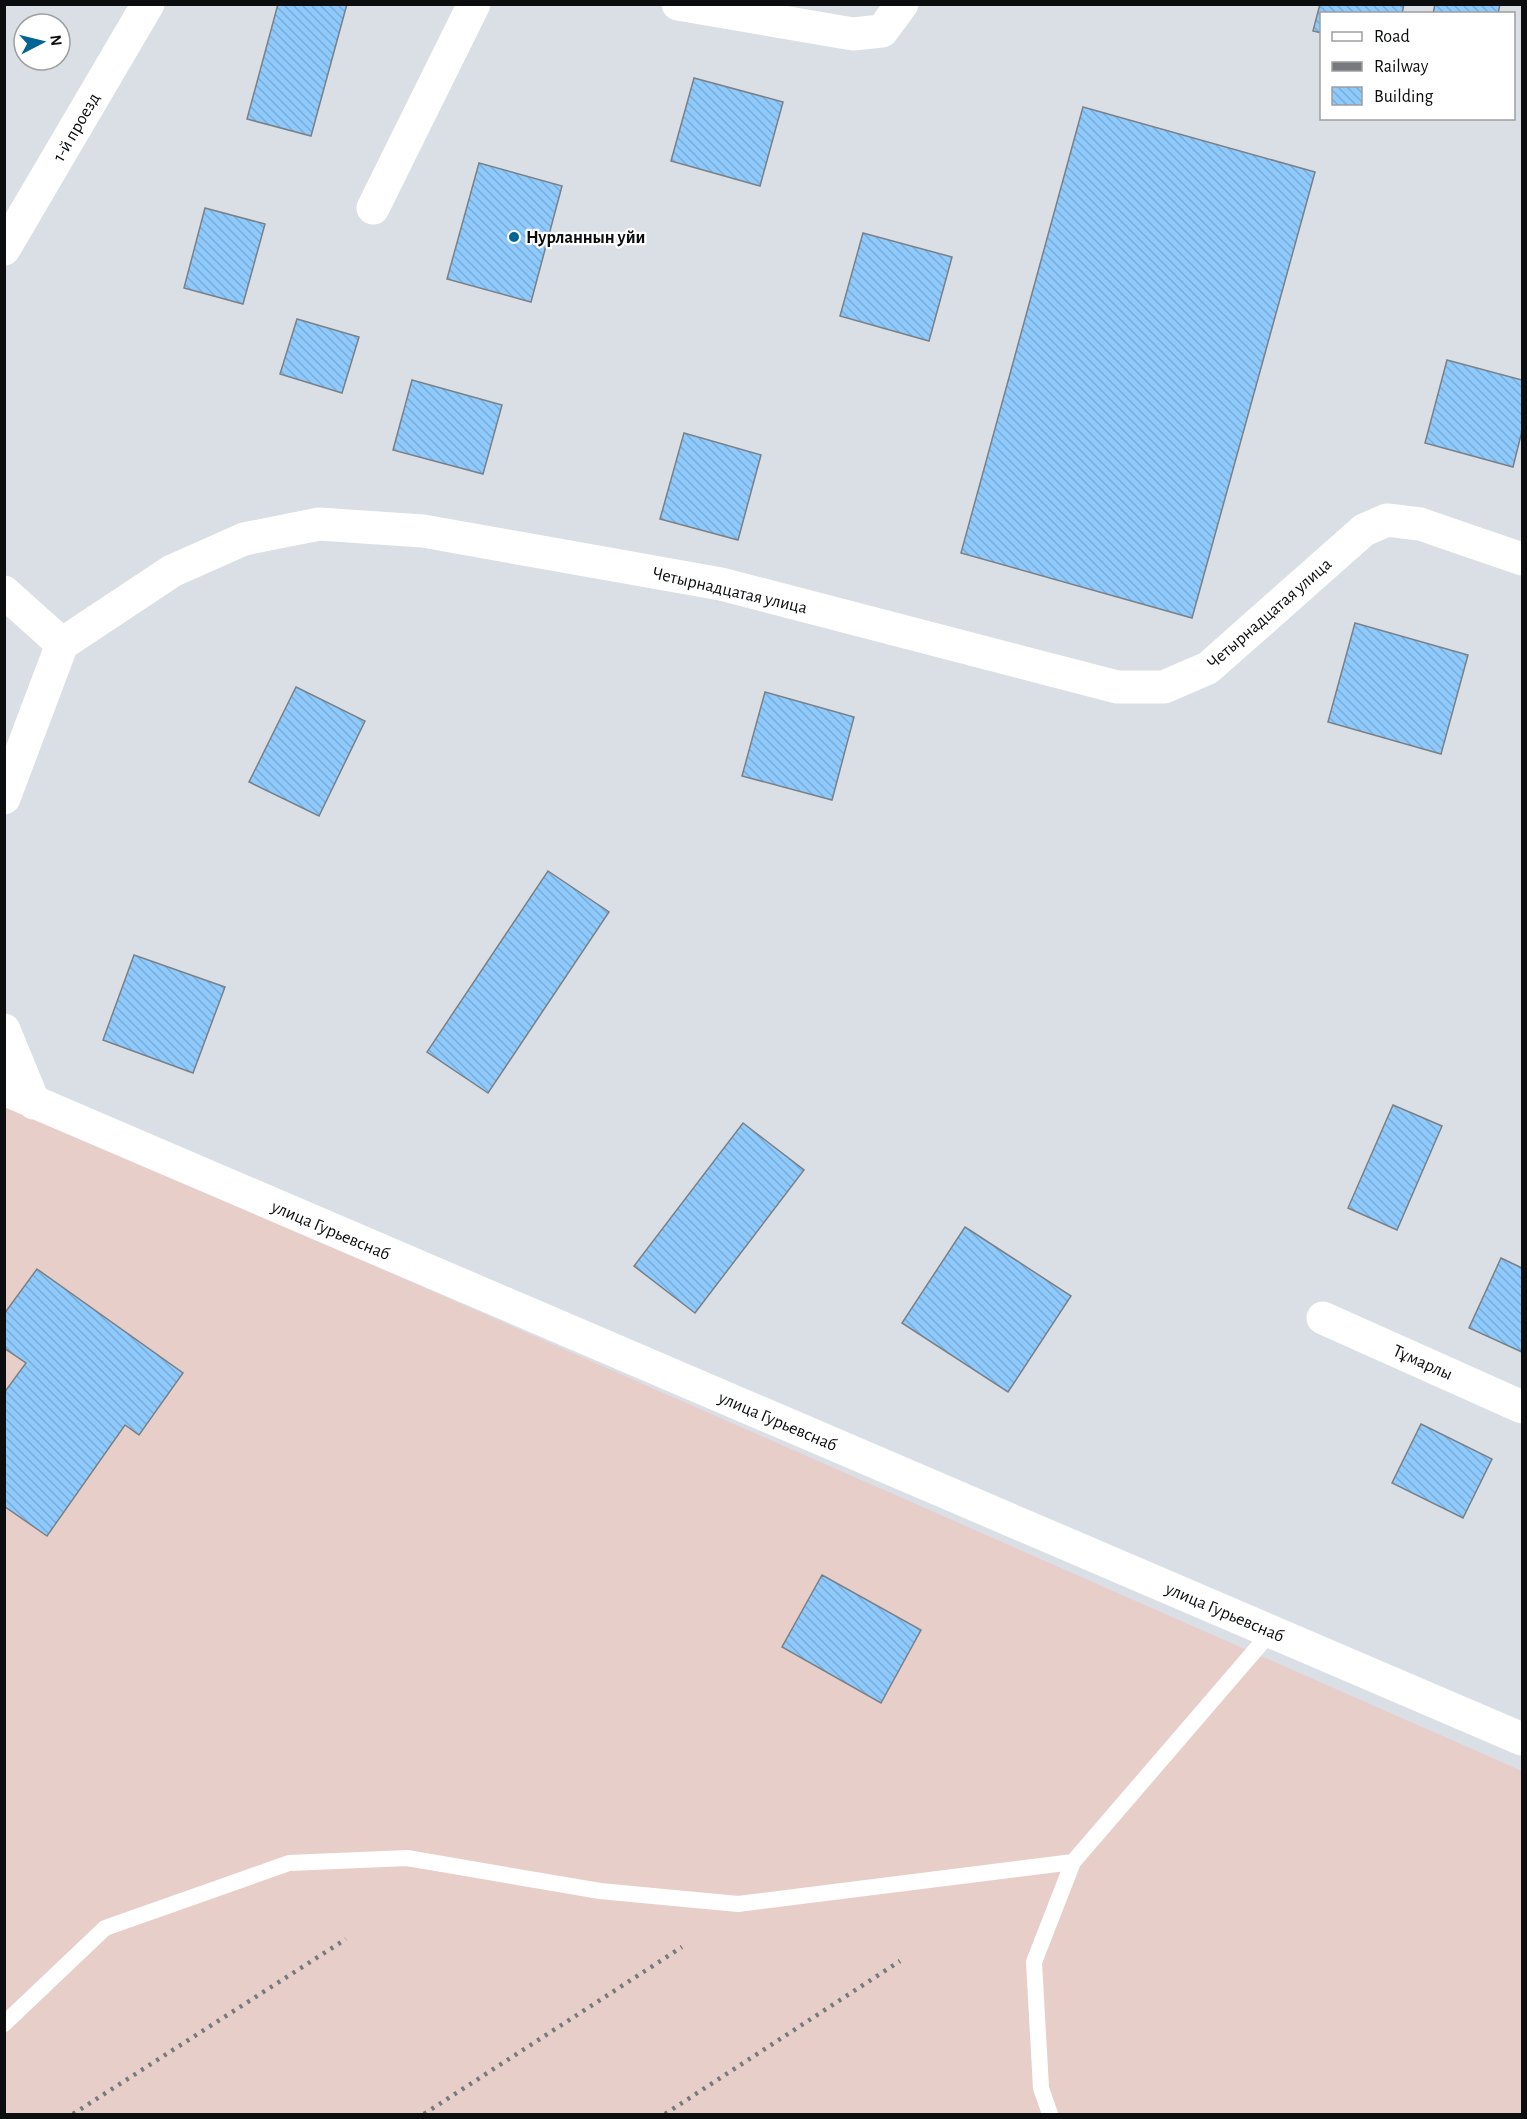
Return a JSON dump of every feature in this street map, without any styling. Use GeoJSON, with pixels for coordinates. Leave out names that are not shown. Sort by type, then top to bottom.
{"type":"FeatureCollection","features":[{"type":"Feature","properties":{"kind":"street","name":"1-й проезд"},"geometry":{"type":"LineString","coordinates":[[4,249],[148,4]]}},
{"type":"Feature","properties":{"kind":"street"},"geometry":{"type":"LineString","coordinates":[[373,208],[474,4]]}},
{"type":"Feature","properties":{"kind":"street"},"geometry":{"type":"LineString","coordinates":[[678,4],[853,34],[882,31],[902,4]]}},
{"type":"Feature","properties":{"kind":"street","name":"Четырнадцатая улица"},"geometry":{"type":"LineString","coordinates":[[62,644],[172,571],[244,539],[318,524],[423,531],[721,584],[1117,687],[1164,687],[1208,668],[1365,530],[1387,520],[1420,524],[1522,559]]}},
{"type":"Feature","properties":{"kind":"street"},"geometry":{"type":"LineString","coordinates":[[4,592],[62,644],[4,798]]}},
{"type":"Feature","properties":{"kind":"street"},"geometry":{"type":"LineString","coordinates":[[4,1030],[34,1103]]}},
{"type":"Feature","properties":{"kind":"street","name":"улица Гурьевснаб"},"geometry":{"type":"LineString","coordinates":[[4,1089],[1522,1739]]}},
{"type":"Feature","properties":{"kind":"street","name":"Тұмарлы"},"geometry":{"type":"LineString","coordinates":[[1323,1318],[1522,1407]]}},
{"type":"Feature","properties":{"kind":"lane"},"geometry":{"type":"LineString","coordinates":[[1050,2115],[1041,2088],[1034,1962],[1073,1862],[1271,1632]]}},
{"type":"Feature","properties":{"kind":"lane"},"geometry":{"type":"LineString","coordinates":[[4,2024],[105,1928],[289,1863],[407,1858],[600,1890],[738,1904],[1073,1862]]}},
{"type":"Feature","properties":{"kind":"shaded area"},"geometry":{"type":"Polygon","coordinates":[[[5,1103],[1522,1771],[1522,2114],[5,2114],[5,1103]]]}},
{"type":"Feature","properties":{"kind":"building"},"geometry":{"type":"Polygon","coordinates":[[[278,4],[347,4],[311,136],[247,119],[278,4]]]}},
{"type":"Feature","properties":{"kind":"building"},"geometry":{"type":"Polygon","coordinates":[[[1320,4],[1404,4],[1402,12],[1320,12],[1320,33],[1313,31],[1320,4]]]}},
{"type":"Feature","properties":{"kind":"building"},"geometry":{"type":"Polygon","coordinates":[[[1435,4],[1500,4],[1498,12],[1433,12],[1435,4]]]}},
{"type":"Feature","properties":{"kind":"building"},"geometry":{"type":"Polygon","coordinates":[[[694,78],[783,102],[760,186],[671,161],[694,78]]]}},
{"type":"Feature","properties":{"kind":"building"},"geometry":{"type":"Polygon","coordinates":[[[1083,107],[1315,172],[1192,618],[961,553],[1083,107]]]}},
{"type":"Feature","properties":{"kind":"building"},"geometry":{"type":"Polygon","coordinates":[[[479,163],[562,186],[531,302],[447,279],[479,163]]]}},
{"type":"Feature","properties":{"kind":"building"},"geometry":{"type":"Polygon","coordinates":[[[205,208],[265,224],[243,304],[184,288],[205,208]]]}},
{"type":"Feature","properties":{"kind":"building"},"geometry":{"type":"Polygon","coordinates":[[[863,233],[952,257],[929,341],[840,316],[863,233]]]}},
{"type":"Feature","properties":{"kind":"building"},"geometry":{"type":"Polygon","coordinates":[[[297,319],[359,337],[342,393],[280,374],[297,319]]]}},
{"type":"Feature","properties":{"kind":"building"},"geometry":{"type":"Polygon","coordinates":[[[1447,360],[1522,380],[1522,431],[1513,467],[1425,443],[1447,360]]]}},
{"type":"Feature","properties":{"kind":"building"},"geometry":{"type":"Polygon","coordinates":[[[412,380],[502,405],[483,474],[393,450],[412,380]]]}},
{"type":"Feature","properties":{"kind":"building"},"geometry":{"type":"Polygon","coordinates":[[[684,433],[761,455],[738,540],[660,519],[684,433]]]}},
{"type":"Feature","properties":{"kind":"building"},"geometry":{"type":"Polygon","coordinates":[[[1355,623],[1468,655],[1441,754],[1328,722],[1355,623]]]}},
{"type":"Feature","properties":{"kind":"building"},"geometry":{"type":"Polygon","coordinates":[[[296,687],[365,721],[319,816],[249,782],[296,687]]]}},
{"type":"Feature","properties":{"kind":"building"},"geometry":{"type":"Polygon","coordinates":[[[765,692],[854,717],[832,800],[742,776],[765,692]]]}},
{"type":"Feature","properties":{"kind":"building"},"geometry":{"type":"Polygon","coordinates":[[[548,871],[609,912],[488,1093],[427,1052],[548,871]]]}},
{"type":"Feature","properties":{"kind":"building"},"geometry":{"type":"Polygon","coordinates":[[[134,955],[225,987],[193,1073],[103,1040],[134,955]]]}},
{"type":"Feature","properties":{"kind":"building"},"geometry":{"type":"Polygon","coordinates":[[[1393,1105],[1442,1126],[1397,1230],[1348,1208],[1393,1105]]]}},
{"type":"Feature","properties":{"kind":"building"},"geometry":{"type":"Polygon","coordinates":[[[743,1123],[804,1170],[695,1313],[634,1266],[743,1123]]]}},
{"type":"Feature","properties":{"kind":"building"},"geometry":{"type":"Polygon","coordinates":[[[965,1227],[1071,1296],[1008,1392],[902,1323],[965,1227]]]}},
{"type":"Feature","properties":{"kind":"building"},"geometry":{"type":"Polygon","coordinates":[[[1501,1258],[1522,1268],[1522,1352],[1469,1328],[1501,1258]]]}},
{"type":"Feature","properties":{"kind":"building"},"geometry":{"type":"Polygon","coordinates":[[[37,1269],[183,1373],[139,1435],[125,1425],[47,1536],[4,1506],[4,1393],[26,1363],[4,1348],[4,1314],[37,1269]]]}},
{"type":"Feature","properties":{"kind":"building"},"geometry":{"type":"Polygon","coordinates":[[[1421,1424],[1492,1459],[1463,1518],[1392,1483],[1421,1424]]]}},
{"type":"Feature","properties":{"kind":"building"},"geometry":{"type":"Polygon","coordinates":[[[822,1575],[921,1630],[881,1703],[782,1647],[822,1575]]]}},
{"type":"Feature","properties":{"kind":"railway"},"geometry":{"type":"LineString","coordinates":[[73,2114],[346,1939]]}},
{"type":"Feature","properties":{"kind":"railway"},"geometry":{"type":"LineString","coordinates":[[424,2114],[682,1947]]}},
{"type":"Feature","properties":{"kind":"railway"},"geometry":{"type":"LineString","coordinates":[[665,2114],[900,1961]]}},
{"type":"Feature","properties":{"kind":"place","name":"Нурланнын уйи"},"geometry":{"type":"Point","coordinates":[514,237]}}]}
